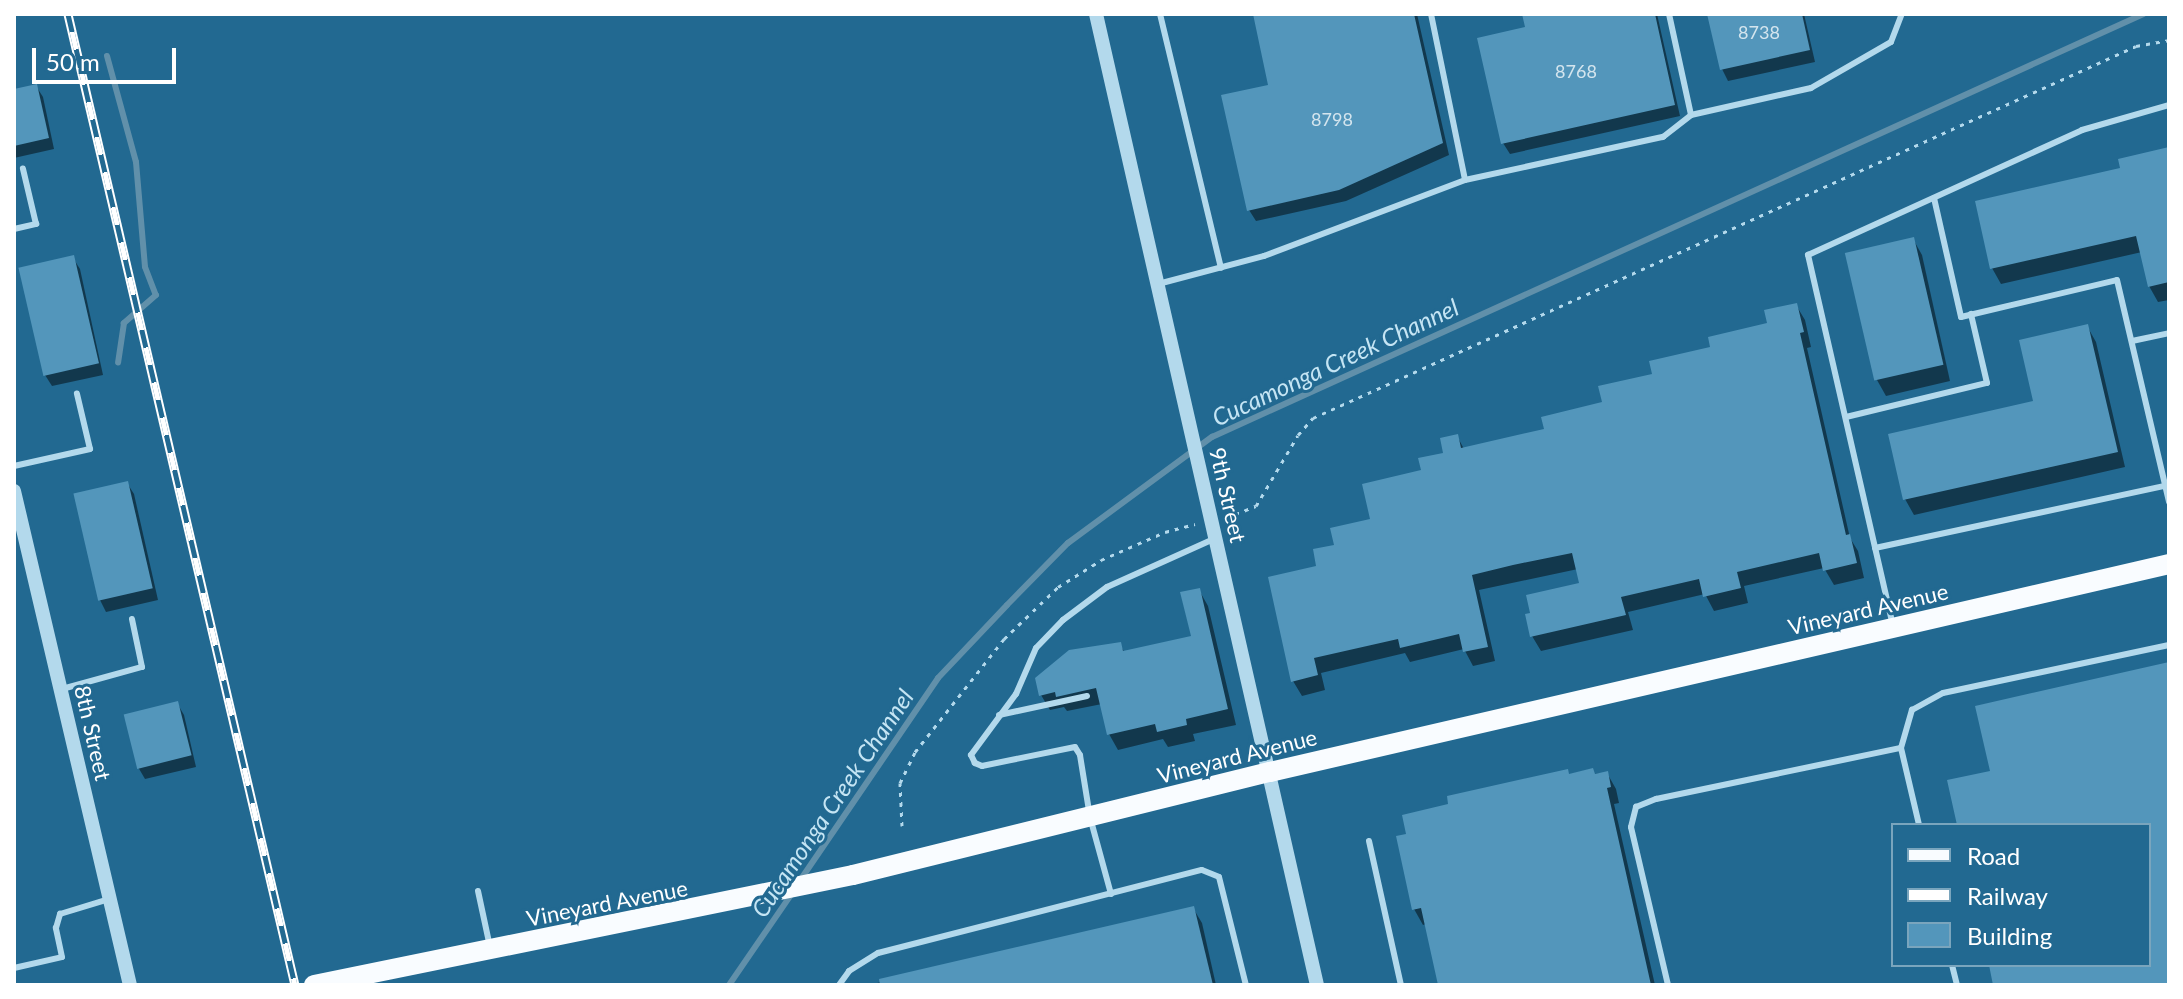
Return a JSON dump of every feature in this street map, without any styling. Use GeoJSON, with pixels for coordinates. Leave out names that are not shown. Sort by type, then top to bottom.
{"type":"FeatureCollection","features":[{"type":"Feature","properties":{"kind":"main road","name":"Vineyard Avenue"},"geometry":{"type":"LineString","coordinates":[[314,985],[853,875],[1270,772],[2169,564]]}},
{"type":"Feature","properties":{"kind":"street","name":"9th Street"},"geometry":{"type":"LineString","coordinates":[[1096,14],[1317,985]]}},
{"type":"Feature","properties":{"kind":"street","name":"8th Street"},"geometry":{"type":"LineString","coordinates":[[14,491],[130,985]]}},
{"type":"Feature","properties":{"kind":"lane"},"geometry":{"type":"LineString","coordinates":[[1160,14],[1221,268]]}},
{"type":"Feature","properties":{"kind":"lane"},"geometry":{"type":"LineString","coordinates":[[1431,14],[1465,180]]}},
{"type":"Feature","properties":{"kind":"lane"},"geometry":{"type":"LineString","coordinates":[[1669,14],[1691,115]]}},
{"type":"Feature","properties":{"kind":"lane"},"geometry":{"type":"LineString","coordinates":[[1158,284],[1264,256],[1465,180],[1663,137],[1691,115],[1811,88],[1891,42],[1902,14]]}},
{"type":"Feature","properties":{"kind":"lane"},"geometry":{"type":"LineString","coordinates":[[1893,628],[1808,255],[2082,130],[2169,105]]}},
{"type":"Feature","properties":{"kind":"lane"},"geometry":{"type":"LineString","coordinates":[[14,229],[36,224],[23,169]]}},
{"type":"Feature","properties":{"kind":"lane"},"geometry":{"type":"LineString","coordinates":[[1934,198],[1961,317],[2117,280],[2169,502]]}},
{"type":"Feature","properties":{"kind":"lane"},"geometry":{"type":"LineString","coordinates":[[1846,417],[1987,383],[1971,314]]}},
{"type":"Feature","properties":{"kind":"lane"},"geometry":{"type":"LineString","coordinates":[[2132,341],[2169,333]]}},
{"type":"Feature","properties":{"kind":"lane"},"geometry":{"type":"LineString","coordinates":[[14,466],[90,449],[77,394]]}},
{"type":"Feature","properties":{"kind":"lane"},"geometry":{"type":"LineString","coordinates":[[1875,548],[2167,485]]}},
{"type":"Feature","properties":{"kind":"lane"},"geometry":{"type":"LineString","coordinates":[[1111,894],[1090,817],[1080,755],[1075,747],[982,766],[975,763],[971,755],[1016,694],[1036,648],[1063,620],[1118,581],[1215,538]]}},
{"type":"Feature","properties":{"kind":"lane"},"geometry":{"type":"LineString","coordinates":[[60,690],[142,667],[132,619]]}},
{"type":"Feature","properties":{"kind":"lane"},"geometry":{"type":"LineString","coordinates":[[1919,823],[1901,748],[1912,710],[1943,693],[2169,645]]}},
{"type":"Feature","properties":{"kind":"lane"},"geometry":{"type":"LineString","coordinates":[[999,715],[1087,696]]}},
{"type":"Feature","properties":{"kind":"lane"},"geometry":{"type":"LineString","coordinates":[[1668,985],[1631,827],[1636,807],[1656,799],[1901,748]]}},
{"type":"Feature","properties":{"kind":"lane"},"geometry":{"type":"LineString","coordinates":[[1369,841],[1401,985]]}},
{"type":"Feature","properties":{"kind":"lane"},"geometry":{"type":"LineString","coordinates":[[839,985],[849,971],[878,953],[1202,870],[1219,877],[1246,985]]}},
{"type":"Feature","properties":{"kind":"lane"},"geometry":{"type":"LineString","coordinates":[[478,891],[491,950]]}},
{"type":"Feature","properties":{"kind":"lane"},"geometry":{"type":"LineString","coordinates":[[14,968],[62,957],[56,928],[60,914],[109,899]]}},
{"type":"Feature","properties":{"kind":"path"},"geometry":{"type":"LineString","coordinates":[[1238,516],[1256,506],[1298,435],[1320,414],[2136,46],[2169,40]]}},
{"type":"Feature","properties":{"kind":"path"},"geometry":{"type":"LineString","coordinates":[[902,826],[900,783],[915,752],[1004,639],[1069,580],[1101,560],[1186,525]]}},
{"type":"Feature","properties":{"kind":"building"},"geometry":{"type":"Polygon","coordinates":[[[1253,14],[1414,14],[1443,143],[1339,190],[1247,211],[1221,95],[1268,85],[1253,14]]]}},
{"type":"Feature","properties":{"kind":"building"},"geometry":{"type":"Polygon","coordinates":[[[1522,14],[1655,14],[1675,105],[1501,144],[1477,38],[1525,27],[1522,14]]]}},
{"type":"Feature","properties":{"kind":"building"},"geometry":{"type":"Polygon","coordinates":[[[1707,14],[1802,14],[1810,50],[1720,70],[1707,14]]]}},
{"type":"Feature","properties":{"kind":"building"},"geometry":{"type":"Polygon","coordinates":[[[37,84],[49,138],[14,146],[14,89],[37,84]]]}},
{"type":"Feature","properties":{"kind":"building"},"geometry":{"type":"Polygon","coordinates":[[[2169,147],[2169,282],[2148,287],[2136,236],[1990,269],[1975,201],[2120,168],[2118,159],[2169,147]]]}},
{"type":"Feature","properties":{"kind":"building"},"geometry":{"type":"Polygon","coordinates":[[[1914,237],[1943,365],[1874,381],[1845,253],[1914,237]]]}},
{"type":"Feature","properties":{"kind":"building"},"geometry":{"type":"Polygon","coordinates":[[[74,255],[99,363],[43,376],[18,268],[74,255]]]}},
{"type":"Feature","properties":{"kind":"building"},"geometry":{"type":"Polygon","coordinates":[[[1797,303],[1804,332],[1800,333],[1846,535],[1850,534],[1857,563],[1823,571],[1819,553],[1737,572],[1741,588],[1703,597],[1699,579],[1621,597],[1626,615],[1530,637],[1525,614],[1530,613],[1526,595],[1579,583],[1572,553],[1513,565],[1472,575],[1488,647],[1463,652],[1459,634],[1400,648],[1398,639],[1314,658],[1318,675],[1291,682],[1268,577],[1316,566],[1313,549],[1334,545],[1330,528],[1370,519],[1362,484],[1421,470],[1418,458],[1443,453],[1440,438],[1458,434],[1461,448],[1544,429],[1541,417],[1602,402],[1598,386],[1652,374],[1649,361],[1710,347],[1708,337],[1767,323],[1764,310],[1797,303]]]}},
{"type":"Feature","properties":{"kind":"building"},"geometry":{"type":"Polygon","coordinates":[[[2088,324],[2118,452],[1903,500],[1888,434],[2033,401],[2019,340],[2088,324]]]}},
{"type":"Feature","properties":{"kind":"building"},"geometry":{"type":"Polygon","coordinates":[[[128,481],[153,588],[98,601],[73,494],[128,481]]]}},
{"type":"Feature","properties":{"kind":"building"},"geometry":{"type":"Polygon","coordinates":[[[1200,588],[1228,709],[1186,719],[1187,725],[1157,732],[1155,724],[1107,735],[1096,688],[1056,697],[1055,692],[1039,696],[1035,678],[1069,650],[1121,642],[1123,651],[1191,636],[1180,592],[1200,588]]]}},
{"type":"Feature","properties":{"kind":"building"},"geometry":{"type":"Polygon","coordinates":[[[2169,662],[2169,985],[1993,985],[1989,967],[2151,967],[2151,823],[1957,823],[1947,780],[1990,771],[1975,706],[2169,662]]]}},
{"type":"Feature","properties":{"kind":"building"},"geometry":{"type":"Polygon","coordinates":[[[178,701],[192,755],[137,769],[124,715],[178,701]]]}},
{"type":"Feature","properties":{"kind":"building"},"geometry":{"type":"Polygon","coordinates":[[[1593,768],[1595,774],[1608,771],[1611,787],[1607,788],[1651,985],[1438,985],[1421,908],[1412,910],[1396,836],[1406,834],[1402,815],[1448,804],[1447,796],[1568,769],[1569,774],[1593,768]]]}},
{"type":"Feature","properties":{"kind":"building"},"geometry":{"type":"Polygon","coordinates":[[[1194,906],[1213,985],[880,985],[879,979],[1194,906]]]}},
{"type":"Feature","properties":{"kind":"waterway","name":"Cucamonga Creek Channel"},"geometry":{"type":"LineString","coordinates":[[801,879],[938,678],[1068,543],[1212,437],[2143,14]]}},
{"type":"Feature","properties":{"kind":"waterway"},"geometry":{"type":"LineString","coordinates":[[107,56],[136,162],[145,267],[156,295],[124,323],[118,363]]}},
{"type":"Feature","properties":{"kind":"waterway","name":"Cucamonga Creek Channel"},"geometry":{"type":"LineString","coordinates":[[729,985],[793,892]]}},
{"type":"Feature","properties":{"kind":"railway"},"geometry":{"type":"LineString","coordinates":[[68,14],[295,985]]}}]}
